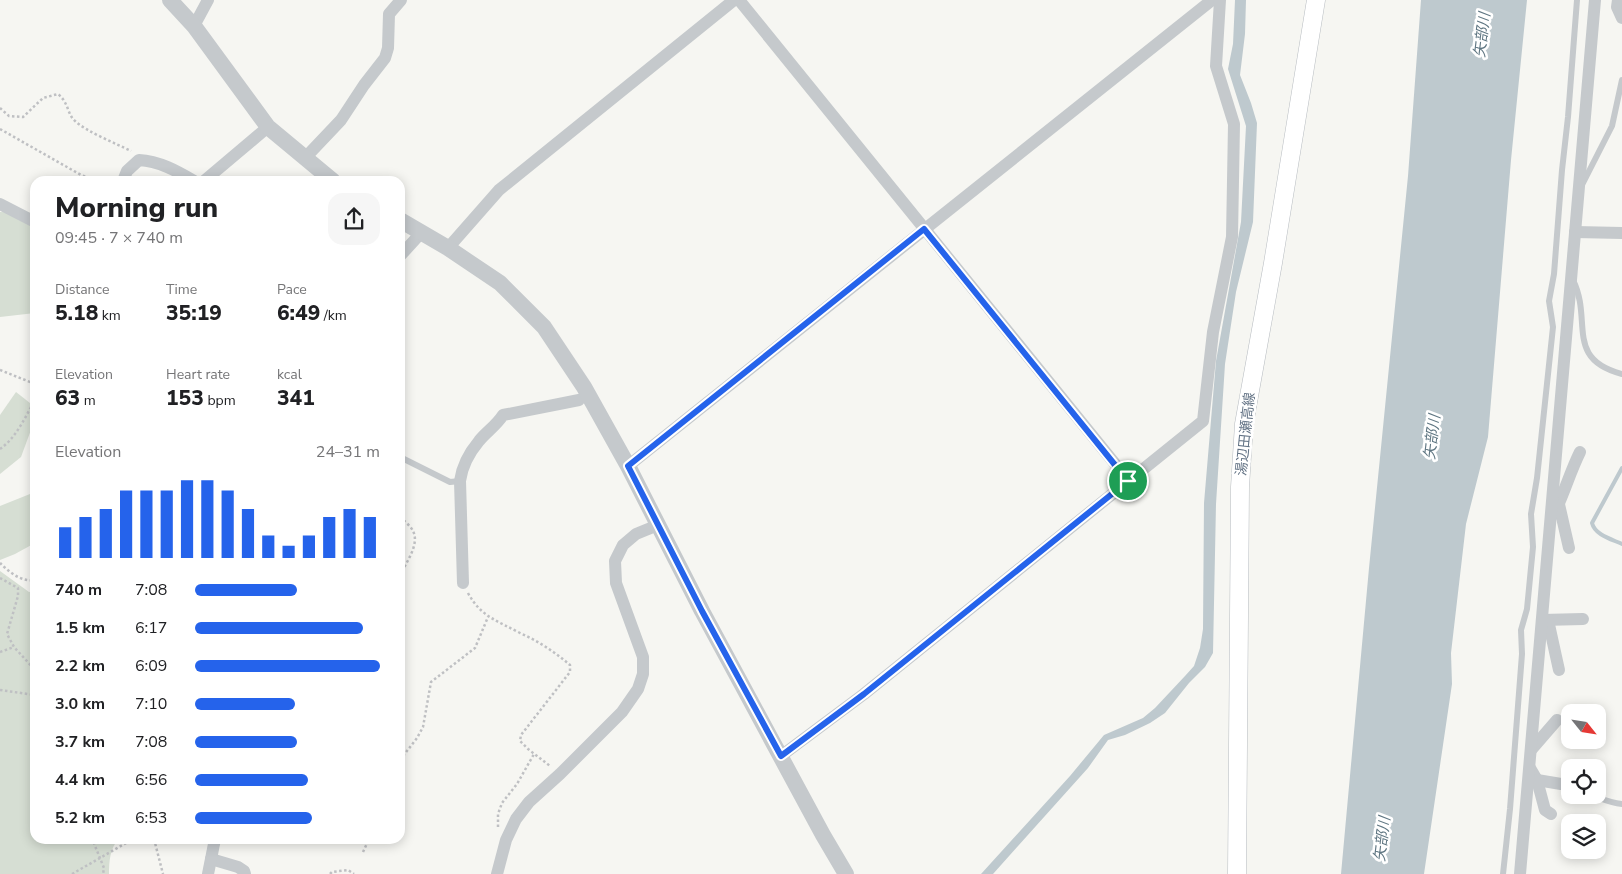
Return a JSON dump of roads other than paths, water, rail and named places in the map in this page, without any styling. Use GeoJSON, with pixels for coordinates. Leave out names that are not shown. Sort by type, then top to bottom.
{"type":"FeatureCollection","features":[{"type":"Feature","properties":{"kind":"main road","name":"湯辺田瀬高線"},"geometry":{"type":"LineString","coordinates":[[1237,874],[1240,487],[1244,424],[1273,263],[1316,0]]}},
{"type":"Feature","properties":{"kind":"street"},"geometry":{"type":"LineString","coordinates":[[170,0],[194,26],[268,127],[328,176]]}},
{"type":"Feature","properties":{"kind":"street"},"geometry":{"type":"LineString","coordinates":[[194,26],[208,0]]}},
{"type":"Feature","properties":{"kind":"street"},"geometry":{"type":"LineString","coordinates":[[305,158],[341,120],[385,58],[388,48],[390,14],[401,0]]}},
{"type":"Feature","properties":{"kind":"street"},"geometry":{"type":"LineString","coordinates":[[448,248],[499,190],[734,0]]}},
{"type":"Feature","properties":{"kind":"street"},"geometry":{"type":"LineString","coordinates":[[739,0],[1128,481]]}},
{"type":"Feature","properties":{"kind":"street"},"geometry":{"type":"LineString","coordinates":[[628,466],[1212,0]]}},
{"type":"Feature","properties":{"kind":"street"},"geometry":{"type":"LineString","coordinates":[[781,756],[864,694],[1203,420],[1213,332],[1232,237],[1234,124],[1216,66],[1220,0]]}},
{"type":"Feature","properties":{"kind":"street"},"geometry":{"type":"LineString","coordinates":[[1520,874],[1545,620],[1553,490],[1595,0]]}},
{"type":"Feature","properties":{"kind":"street"},"geometry":{"type":"LineString","coordinates":[[1618,0],[1617,8],[1622,18]]}},
{"type":"Feature","properties":{"kind":"street"},"geometry":{"type":"LineString","coordinates":[[210,176],[268,127]]}},
{"type":"Feature","properties":{"kind":"street"},"geometry":{"type":"LineString","coordinates":[[126,176],[139,160],[148,160],[166,166],[185,176]]}},
{"type":"Feature","properties":{"kind":"street"},"geometry":{"type":"LineString","coordinates":[[0,204],[30,219]]}},
{"type":"Feature","properties":{"kind":"street"},"geometry":{"type":"LineString","coordinates":[[405,223],[448,248],[500,283],[544,327],[584,387],[628,466],[702,611],[823,836],[846,874]]}},
{"type":"Feature","properties":{"kind":"street"},"geometry":{"type":"LineString","coordinates":[[1575,232],[1622,233]]}},
{"type":"Feature","properties":{"kind":"street"},"geometry":{"type":"LineString","coordinates":[[405,251],[421,233]]}},
{"type":"Feature","properties":{"kind":"street"},"geometry":{"type":"LineString","coordinates":[[463,583],[460,481],[462,466],[479,441],[497,424],[503,415],[579,400]]}},
{"type":"Feature","properties":{"kind":"street"},"geometry":{"type":"LineString","coordinates":[[1551,519],[1560,503],[1580,452]]}},
{"type":"Feature","properties":{"kind":"street"},"geometry":{"type":"LineString","coordinates":[[1553,490],[1560,503],[1569,548]]}},
{"type":"Feature","properties":{"kind":"street"},"geometry":{"type":"LineString","coordinates":[[497,874],[506,840],[516,819],[529,802],[622,712],[638,689],[643,674],[643,657],[616,583],[615,561],[623,546],[636,534],[658,525]]}},
{"type":"Feature","properties":{"kind":"street"},"geometry":{"type":"LineString","coordinates":[[1545,620],[1583,619]]}},
{"type":"Feature","properties":{"kind":"street"},"geometry":{"type":"LineString","coordinates":[[1545,620],[1559,670]]}},
{"type":"Feature","properties":{"kind":"street"},"geometry":{"type":"LineString","coordinates":[[1531,750],[1557,720]]}},
{"type":"Feature","properties":{"kind":"street"},"geometry":{"type":"LineString","coordinates":[[1529,768],[1537,780],[1545,810],[1551,814]]}},
{"type":"Feature","properties":{"kind":"street"},"geometry":{"type":"LineString","coordinates":[[1537,780],[1561,784]]}},
{"type":"Feature","properties":{"kind":"street"},"geometry":{"type":"LineString","coordinates":[[208,874],[214,844]]}},
{"type":"Feature","properties":{"kind":"street"},"geometry":{"type":"LineString","coordinates":[[211,859],[238,867],[245,874]]}},
{"type":"Feature","properties":{"kind":"lane"},"geometry":{"type":"LineString","coordinates":[[1503,874],[1522,654],[1521,630],[1527,608],[1533,546],[1531,514],[1537,478],[1553,326],[1549,301],[1554,274],[1577,0]]}},
{"type":"Feature","properties":{"kind":"lane"},"geometry":{"type":"LineString","coordinates":[[1579,189],[1612,126],[1622,80]]}},
{"type":"Feature","properties":{"kind":"lane"},"geometry":{"type":"LineString","coordinates":[[1572,276],[1578,289],[1583,334],[1588,354],[1598,364],[1622,374]]}},
{"type":"Feature","properties":{"kind":"lane"},"geometry":{"type":"LineString","coordinates":[[405,460],[450,482],[460,481]]}},
{"type":"Feature","properties":{"kind":"lane"},"geometry":{"type":"LineString","coordinates":[[1606,801],[1622,804]]}},
{"type":"Feature","properties":{"kind":"water"},"geometry":{"type":"Polygon","coordinates":[[[1235,0],[1246,0],[1245,34],[1240,75],[1257,123],[1253,222],[1236,292],[1225,364],[1216,504],[1213,653],[1205,667],[1189,683],[1165,713],[1150,723],[1125,735],[1108,740],[1088,768],[993,874],[981,874],[1070,776],[1104,735],[1143,718],[1155,708],[1194,666],[1200,648],[1203,629],[1204,503],[1216,361],[1241,222],[1246,126],[1228,69],[1233,44],[1235,0]]]}},
{"type":"Feature","properties":{"kind":"water","name":"矢部川"},"geometry":{"type":"Polygon","coordinates":[[[1421,0],[1527,0],[1511,160],[1488,437],[1466,524],[1451,653],[1452,684],[1424,874],[1341,874],[1408,176],[1421,0]]]}},
{"type":"Feature","properties":{"kind":"waterway"},"geometry":{"type":"LineString","coordinates":[[1622,468],[1592,523],[1600,534],[1622,544]]}}]}
